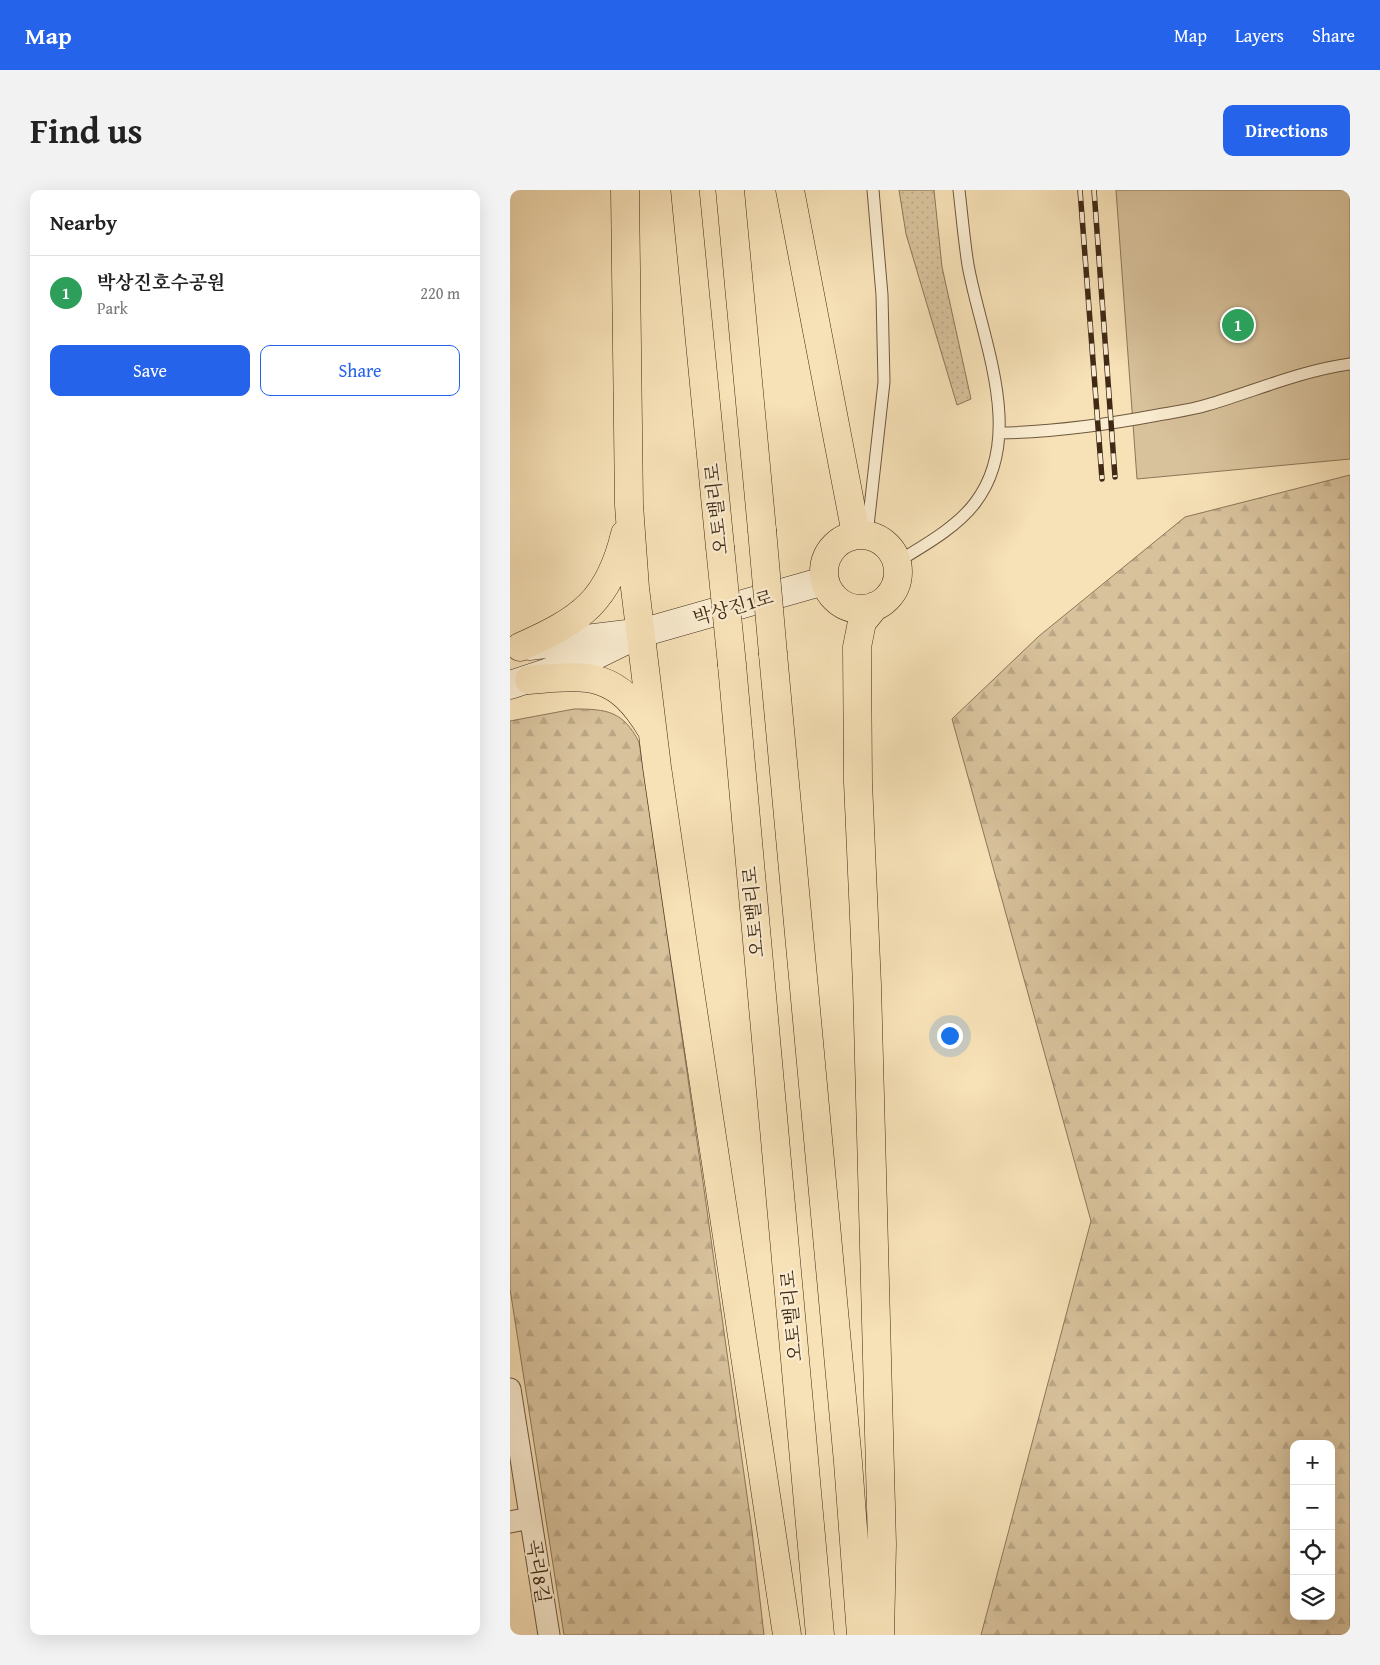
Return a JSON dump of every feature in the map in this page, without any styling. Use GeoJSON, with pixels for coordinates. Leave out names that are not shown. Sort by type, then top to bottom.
{"type":"FeatureCollection","features":[{"type":"Feature","properties":{"kind":"highway"},"geometry":{"type":"LineString","coordinates":[[624,190],[629,505],[652,732],[787,1635]]}},
{"type":"Feature","properties":{"kind":"highway","name":"오토밸리로"},"geometry":{"type":"LineString","coordinates":[[685,190],[732,665],[820,1635]]}},
{"type":"Feature","properties":{"kind":"highway"},"geometry":{"type":"LineString","coordinates":[[730,190],[846,1442],[861,1635]]}},
{"type":"Feature","properties":{"kind":"highway"},"geometry":{"type":"LineString","coordinates":[[790,190],[844,479],[862,535]]}},
{"type":"Feature","properties":{"kind":"highway"},"geometry":{"type":"LineString","coordinates":[[515,649],[559,629],[592,605],[603,590],[620,556],[629,505]]}},
{"type":"Feature","properties":{"kind":"highway"},"geometry":{"type":"LineString","coordinates":[[875,606],[859,608],[844,605],[828,590],[824,581],[824,565],[830,550],[842,540],[862,535],[886,544],[897,562],[896,583],[884,601],[875,606],[862,622],[857,657],[858,782],[868,995],[882,1544],[880,1635]]}},
{"type":"Feature","properties":{"kind":"highway"},"geometry":{"type":"LineString","coordinates":[[519,682],[570,677],[604,682],[630,698],[652,732]]}},
{"type":"Feature","properties":{"kind":"street","name":"박상진1로"},"geometry":{"type":"LineString","coordinates":[[519,682],[588,659],[641,633],[824,581]]}},
{"type":"Feature","properties":{"kind":"street","name":"박상진1로"},"geometry":{"type":"LineString","coordinates":[[515,649],[584,637],[641,633]]}},
{"type":"Feature","properties":{"kind":"street","name":"곡리8길"},"geometry":{"type":"LineString","coordinates":[[510,1388],[520,1520],[549,1635]]}},
{"type":"Feature","properties":{"kind":"lane"},"geometry":{"type":"LineString","coordinates":[[862,535],[874,475],[884,382],[882,295],[873,190]]}},
{"type":"Feature","properties":{"kind":"lane"},"geometry":{"type":"LineString","coordinates":[[897,562],[927,544],[974,504],[985,486],[993,467],[999,434],[992,367],[968,265],[960,190]]}},
{"type":"Feature","properties":{"kind":"lane"},"geometry":{"type":"LineString","coordinates":[[999,434],[1053,432],[1159,415],[1206,405],[1274,382],[1328,367],[1350,364]]}},
{"type":"Feature","properties":{"kind":"lane"},"geometry":{"type":"LineString","coordinates":[[844,479],[851,484],[860,486],[869,482],[874,475]]}},
{"type":"Feature","properties":{"kind":"green space"},"geometry":{"type":"Polygon","coordinates":[[[899,190],[934,190],[942,267],[971,399],[957,405],[906,234],[899,190]]]}},
{"type":"Feature","properties":{"kind":"green space"},"geometry":{"type":"Polygon","coordinates":[[[1116,190],[1350,190],[1350,459],[1137,479],[1116,190]]]}},
{"type":"Feature","properties":{"kind":"green space"},"geometry":{"type":"Polygon","coordinates":[[[1350,475],[1350,1635],[981,1635],[1091,1221],[952,719],[1039,636],[1185,517],[1350,475]]]}},
{"type":"Feature","properties":{"kind":"green space"},"geometry":{"type":"Polygon","coordinates":[[[574,709],[605,711],[613,714],[627,724],[639,742],[752,1531],[764,1635],[564,1635],[510,1289],[510,721],[574,709]]]}},
{"type":"Feature","properties":{"kind":"railway"},"geometry":{"type":"LineString","coordinates":[[1080,190],[1102,479]]}},
{"type":"Feature","properties":{"kind":"railway"},"geometry":{"type":"LineString","coordinates":[[1094,190],[1115,477]]}},
{"type":"Feature","properties":{"kind":"place","name":"박상진호수공원"},"geometry":{"type":"Point","coordinates":[1238,325]}}]}
